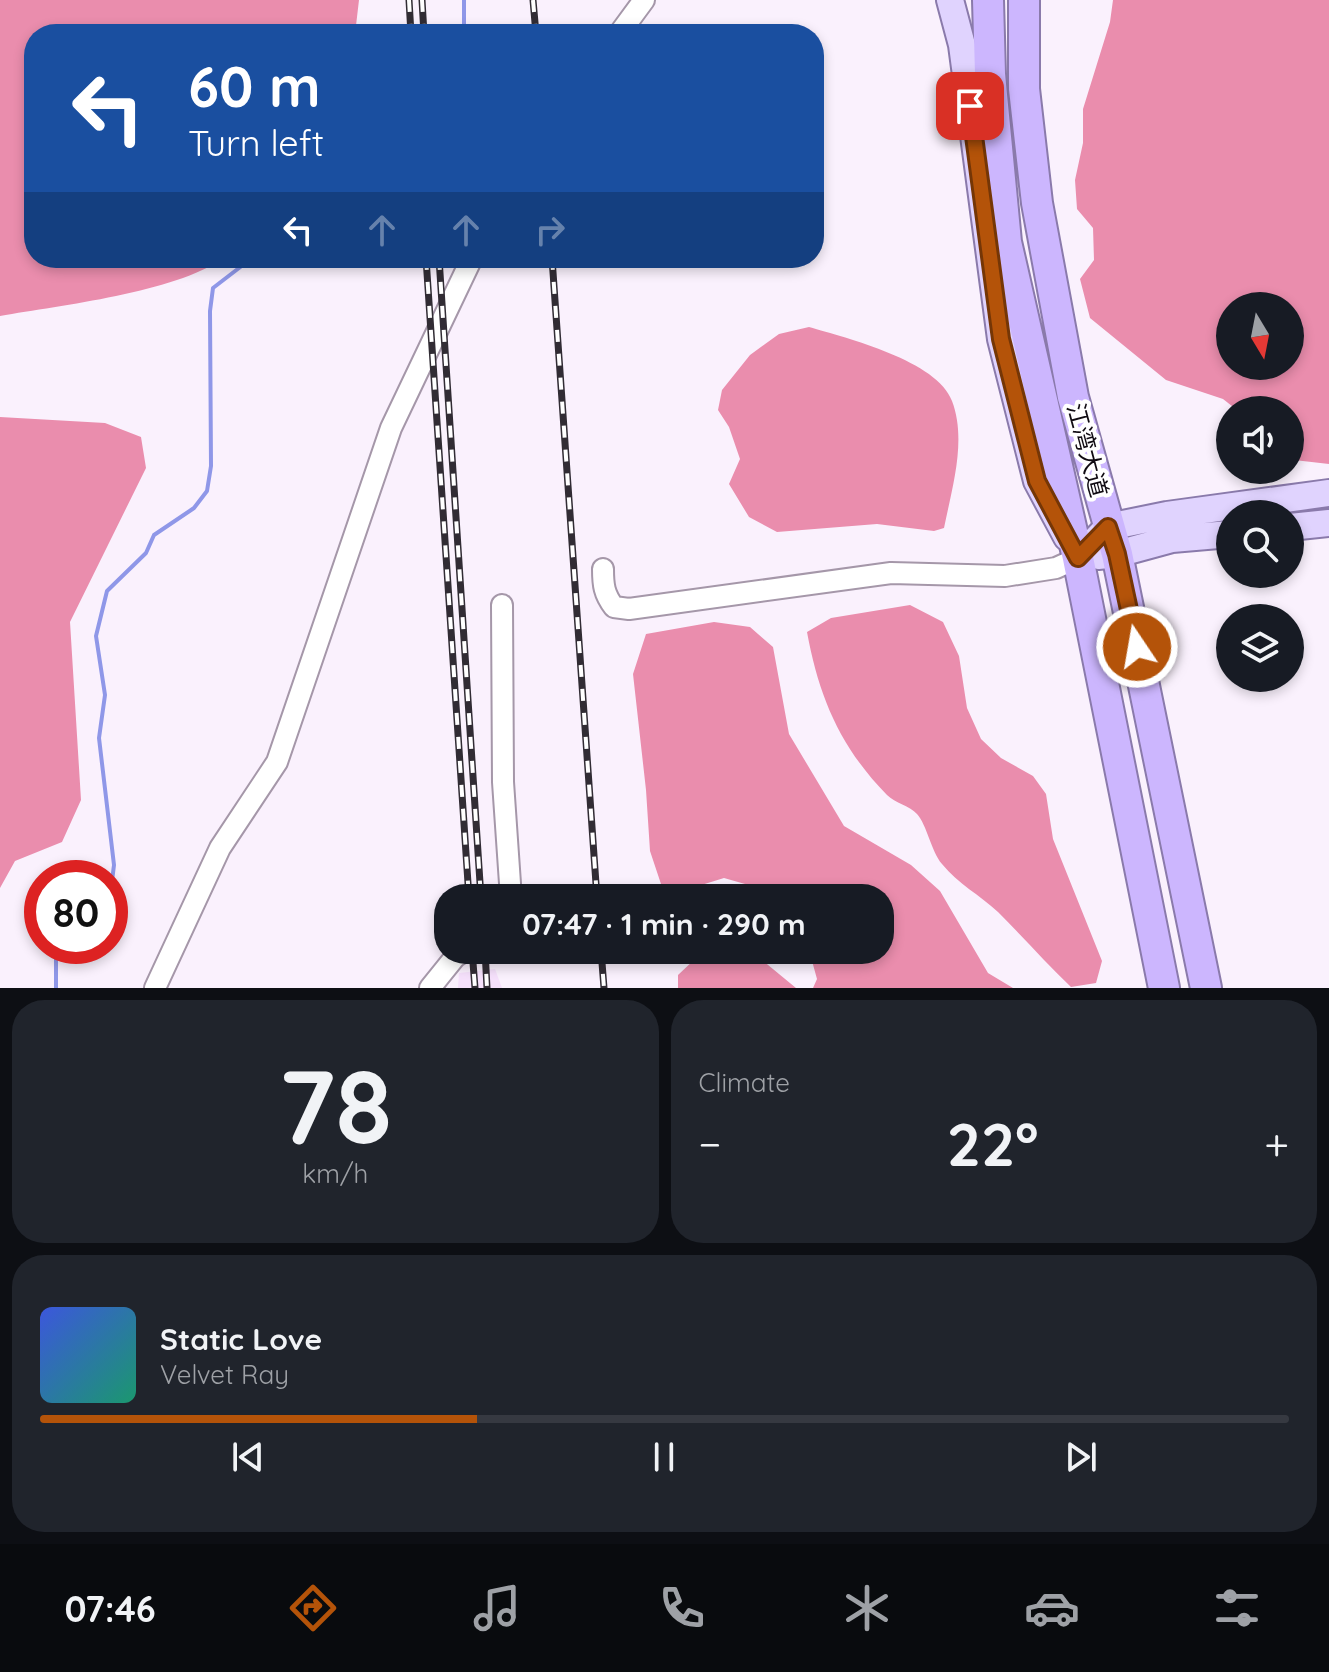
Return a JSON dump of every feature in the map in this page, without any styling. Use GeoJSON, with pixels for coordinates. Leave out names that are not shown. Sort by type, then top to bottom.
{"type":"FeatureCollection","features":[{"type":"Feature","properties":{"kind":"highway","name":"江湾大道"},"geometry":{"type":"LineString","coordinates":[[988,0],[990,74],[1006,242],[1078,558],[1164,988]]}},
{"type":"Feature","properties":{"kind":"highway","name":"江湾大道"},"geometry":{"type":"LineString","coordinates":[[1024,0],[1024,89],[1037,203],[1073,397],[1113,541],[1206,988]]}},
{"type":"Feature","properties":{"kind":"main road"},"geometry":{"type":"LineString","coordinates":[[950,0],[962,45],[1001,339],[1037,481],[1078,558],[1167,515],[1329,493]]}},
{"type":"Feature","properties":{"kind":"main road"},"geometry":{"type":"LineString","coordinates":[[1304,526],[1329,523]]}},
{"type":"Feature","properties":{"kind":"main road"},"geometry":{"type":"LineString","coordinates":[[1113,541],[1216,535]]}},
{"type":"Feature","properties":{"kind":"street"},"geometry":{"type":"LineString","coordinates":[[626,24],[644,0]]}},
{"type":"Feature","properties":{"kind":"street"},"geometry":{"type":"LineString","coordinates":[[155,988],[160,971],[220,848],[277,762],[391,428],[467,268]]}},
{"type":"Feature","properties":{"kind":"street"},"geometry":{"type":"LineString","coordinates":[[603,569],[603,586],[608,600],[614,607],[629,609],[891,573],[1005,576],[1056,568],[1078,558]]}},
{"type":"Feature","properties":{"kind":"street"},"geometry":{"type":"LineString","coordinates":[[502,605],[503,782],[510,884]]}},
{"type":"Feature","properties":{"kind":"street"},"geometry":{"type":"LineString","coordinates":[[430,988],[449,964]]}},
{"type":"Feature","properties":{"kind":"shaded area"},"geometry":{"type":"Polygon","coordinates":[[[0,0],[359,0],[356,24],[24,24],[24,268],[206,268],[147,289],[0,316],[0,0]]]}},
{"type":"Feature","properties":{"kind":"shaded area"},"geometry":{"type":"Polygon","coordinates":[[[1113,0],[1329,0],[1329,464],[1304,461],[1304,396],[1216,397],[1166,380],[1090,318],[1080,279],[1094,260],[1093,228],[1077,209],[1075,180],[1083,143],[1083,109],[1110,22],[1113,0]]]}},
{"type":"Feature","properties":{"kind":"shaded area"},"geometry":{"type":"Polygon","coordinates":[[[809,327],[890,353],[929,374],[943,387],[952,401],[958,432],[957,464],[944,528],[934,531],[877,524],[777,532],[749,517],[729,484],[740,459],[729,427],[718,410],[722,390],[750,355],[779,334],[809,327]]]}},
{"type":"Feature","properties":{"kind":"shaded area"},"geometry":{"type":"Polygon","coordinates":[[[0,417],[105,423],[141,437],[146,468],[70,622],[81,800],[62,842],[15,861],[0,888],[0,417]]]}},
{"type":"Feature","properties":{"kind":"shaded area"},"geometry":{"type":"Polygon","coordinates":[[[910,605],[943,622],[959,656],[967,708],[981,739],[1001,758],[1033,776],[1046,794],[1053,839],[1102,961],[1096,983],[1071,987],[998,912],[948,871],[938,859],[917,814],[890,798],[871,777],[834,720],[818,678],[807,632],[831,618],[910,605]]]}},
{"type":"Feature","properties":{"kind":"shaded area"},"geometry":{"type":"Polygon","coordinates":[[[714,622],[750,627],[773,647],[789,734],[844,826],[911,865],[940,891],[988,973],[1013,988],[813,988],[817,979],[813,964],[894,964],[894,884],[745,884],[724,878],[705,884],[661,884],[650,851],[633,674],[646,634],[714,622]]]}},
{"type":"Feature","properties":{"kind":"shaded area"},"geometry":{"type":"Polygon","coordinates":[[[690,964],[767,964],[796,988],[678,988],[678,975],[690,964]]]}},
{"type":"Feature","properties":{"kind":"shaded area"},"geometry":{"type":"Polygon","coordinates":[[[495,969],[502,988],[458,988],[459,973],[495,969]]]}},
{"type":"Feature","properties":{"kind":"waterway"},"geometry":{"type":"LineString","coordinates":[[464,0],[464,24]]}},
{"type":"Feature","properties":{"kind":"waterway"},"geometry":{"type":"LineString","coordinates":[[113,860],[99,738],[105,695],[96,636],[107,591],[146,553],[154,535],[194,508],[207,491],[211,466],[210,311],[213,288],[239,268]]}},
{"type":"Feature","properties":{"kind":"waterway"},"geometry":{"type":"LineString","coordinates":[[56,964],[56,988]]}},
{"type":"Feature","properties":{"kind":"railway"},"geometry":{"type":"LineString","coordinates":[[409,0],[410,24]]}},
{"type":"Feature","properties":{"kind":"railway"},"geometry":{"type":"LineString","coordinates":[[422,0],[423,24]]}},
{"type":"Feature","properties":{"kind":"railway"},"geometry":{"type":"LineString","coordinates":[[533,0],[535,24]]}},
{"type":"Feature","properties":{"kind":"railway"},"geometry":{"type":"LineString","coordinates":[[427,268],[468,884]]}},
{"type":"Feature","properties":{"kind":"railway"},"geometry":{"type":"LineString","coordinates":[[440,268],[480,884]]}},
{"type":"Feature","properties":{"kind":"railway"},"geometry":{"type":"LineString","coordinates":[[553,268],[596,884]]}},
{"type":"Feature","properties":{"kind":"railway"},"geometry":{"type":"LineString","coordinates":[[473,964],[475,988]]}},
{"type":"Feature","properties":{"kind":"railway"},"geometry":{"type":"LineString","coordinates":[[486,964],[487,988]]}},
{"type":"Feature","properties":{"kind":"railway"},"geometry":{"type":"LineString","coordinates":[[602,964],[604,988]]}},
{"type":"Feature","properties":{"kind":"route"},"geometry":{"type":"LineString","coordinates":[[970,106],[1001,339],[1037,481],[1078,558],[1108,527],[1117,554],[1137,647]]}}]}
